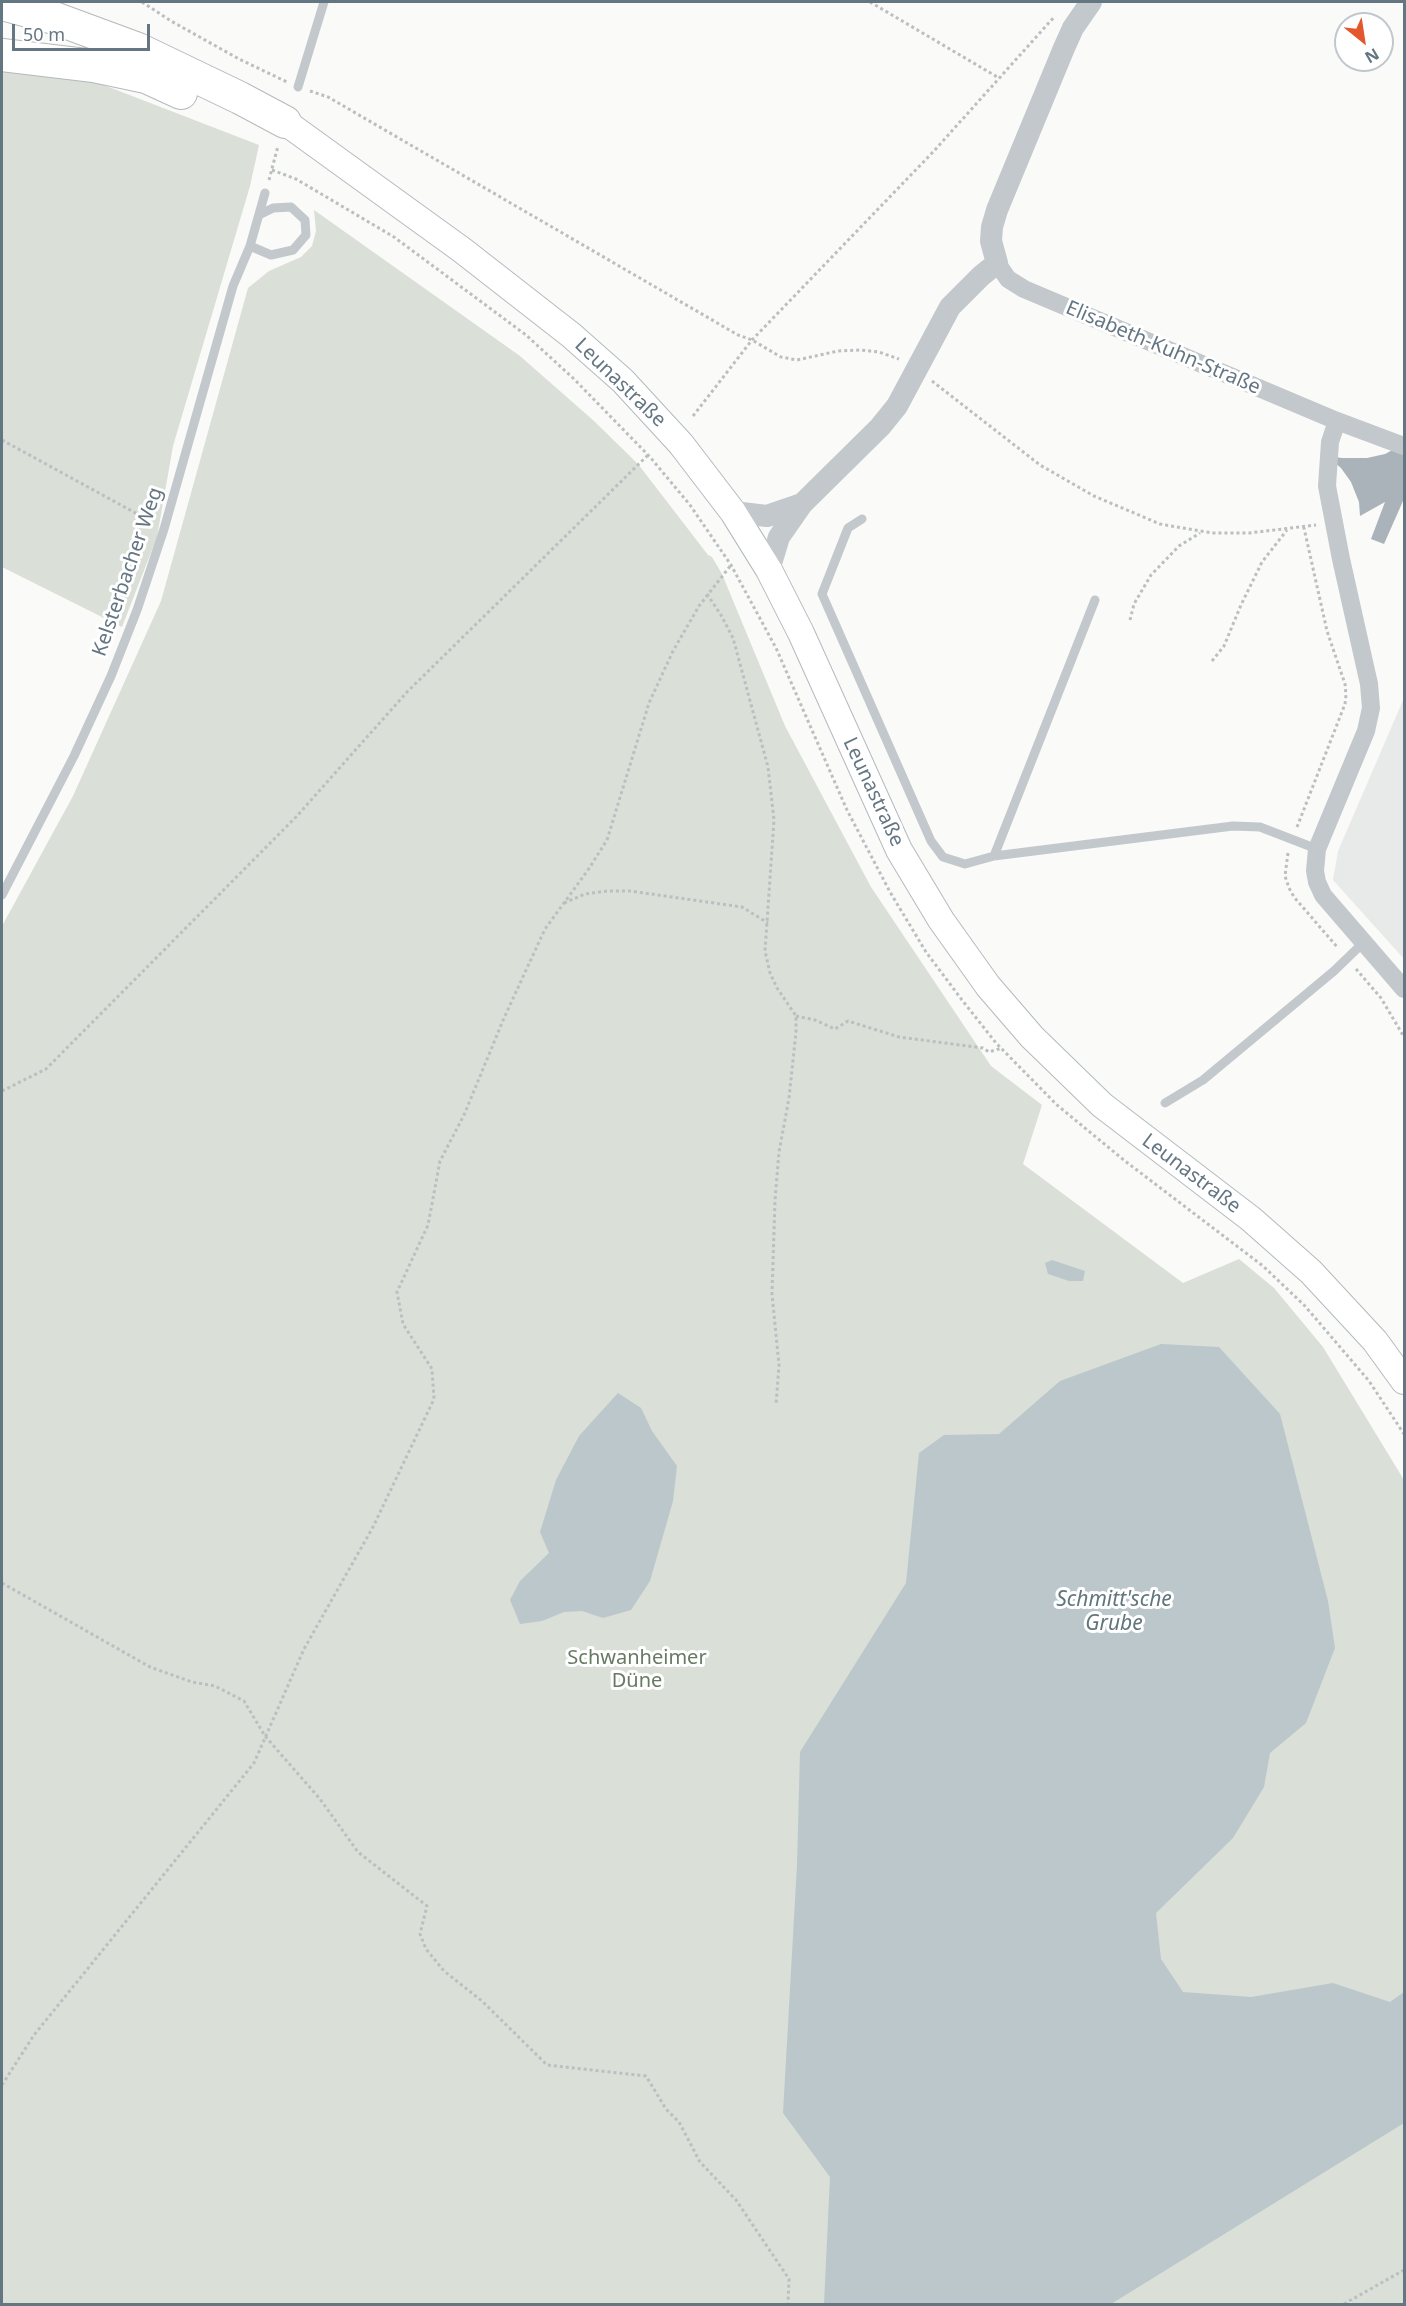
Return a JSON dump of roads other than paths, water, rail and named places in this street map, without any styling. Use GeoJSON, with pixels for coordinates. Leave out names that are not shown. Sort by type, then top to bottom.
{"type":"FeatureCollection","features":[{"type":"Feature","properties":{"kind":"highway"},"geometry":{"type":"LineString","coordinates":[[2,4],[54,18],[138,49],[240,98],[278,145]]}},
{"type":"Feature","properties":{"kind":"highway"},"geometry":{"type":"LineString","coordinates":[[2,55],[94,66],[146,77],[248,123],[278,145]]}},
{"type":"Feature","properties":{"kind":"main road","name":"Leunastraße"},"geometry":{"type":"LineString","coordinates":[[278,145],[373,186],[462,250],[540,310],[623,381],[681,444],[733,512],[769,570],[801,633],[899,850],[941,920],[988,986],[1032,1037],[1102,1105],[1251,1219],[1305,1266],[1363,1328],[1404,1381]]}},
{"type":"Feature","properties":{"kind":"street"},"geometry":{"type":"LineString","coordinates":[[769,570],[779,537],[802,504],[880,427],[897,406],[950,307],[973,283],[997,263],[991,241],[997,210],[1073,28],[1091,2]]}},
{"type":"Feature","properties":{"kind":"street","name":"Elisabeth-Kuhn-Straße"},"geometry":{"type":"LineString","coordinates":[[997,263],[1008,279],[1024,289],[1337,422],[1404,446]]}},
{"type":"Feature","properties":{"kind":"street"},"geometry":{"type":"LineString","coordinates":[[1337,422],[1330,442],[1327,486],[1369,684],[1371,708],[1366,730],[1317,849],[1315,858],[1317,882],[1323,895],[1404,989]]}},
{"type":"Feature","properties":{"kind":"street"},"geometry":{"type":"LineString","coordinates":[[733,512],[767,516],[802,504]]}},
{"type":"Feature","properties":{"kind":"lane"},"geometry":{"type":"LineString","coordinates":[[298,87],[324,2]]}},
{"type":"Feature","properties":{"kind":"lane","name":"Kelsterbacher Weg"},"geometry":{"type":"LineString","coordinates":[[2,895],[74,756],[111,676],[137,610],[164,529],[233,286],[250,246],[265,193]]}},
{"type":"Feature","properties":{"kind":"lane"},"geometry":{"type":"LineString","coordinates":[[250,246],[271,255],[293,250],[306,235],[305,220],[291,207],[273,208],[259,215]]}},
{"type":"Feature","properties":{"kind":"lane"},"geometry":{"type":"LineString","coordinates":[[862,519],[848,528],[822,594],[931,842],[943,857],[965,864],[994,856],[1233,826],[1260,826],[1317,849]]}},
{"type":"Feature","properties":{"kind":"lane"},"geometry":{"type":"LineString","coordinates":[[994,856],[1095,600]]}},
{"type":"Feature","properties":{"kind":"lane"},"geometry":{"type":"LineString","coordinates":[[1165,1103],[1203,1080],[1365,941]]}},
{"type":"Feature","properties":{"kind":"water"},"geometry":{"type":"Polygon","coordinates":[[[1052,1260],[1085,1271],[1083,1281],[1069,1281],[1048,1274],[1045,1263],[1052,1260]]]}},
{"type":"Feature","properties":{"kind":"water","name":"Schmitt'sche Grube"},"geometry":{"type":"Polygon","coordinates":[[[1161,1344],[1219,1347],[1280,1414],[1328,1601],[1335,1648],[1306,1723],[1270,1753],[1264,1787],[1233,1838],[1156,1913],[1161,1959],[1183,1992],[1251,1997],[1333,1983],[1390,2002],[1404,1992],[1404,2123],[1111,2304],[824,2304],[830,2177],[783,2113],[797,1865],[800,1752],[906,1583],[919,1453],[944,1435],[999,1434],[1060,1381],[1161,1344]]]}},
{"type":"Feature","properties":{"kind":"water"},"geometry":{"type":"Polygon","coordinates":[[[618,1393],[641,1408],[652,1431],[677,1466],[673,1501],[650,1581],[631,1610],[603,1618],[582,1611],[564,1612],[542,1621],[520,1624],[510,1600],[520,1581],[549,1553],[540,1532],[556,1480],[579,1436],[618,1393]]]}},
{"type":"Feature","properties":{"kind":"park label","name":"Schwanheimer Düne"},"geometry":{"type":"Point","coordinates":[637,1670]}}]}
